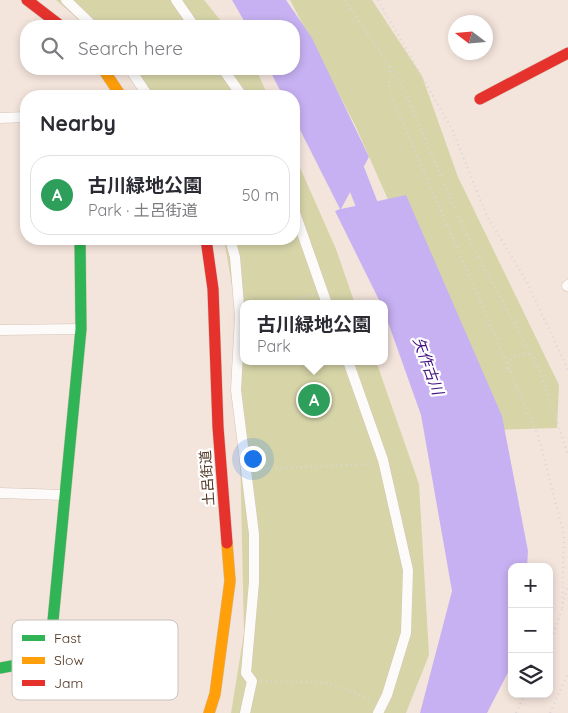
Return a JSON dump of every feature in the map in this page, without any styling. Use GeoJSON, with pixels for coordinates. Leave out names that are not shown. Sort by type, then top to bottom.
{"type":"FeatureCollection","features":[{"type":"Feature","properties":{"kind":"street"},"geometry":{"type":"LineString","coordinates":[[27,0],[53,20]]}},
{"type":"Feature","properties":{"kind":"street"},"geometry":{"type":"LineString","coordinates":[[66,0],[87,20]]}},
{"type":"Feature","properties":{"kind":"street"},"geometry":{"type":"LineString","coordinates":[[176,0],[190,20]]}},
{"type":"Feature","properties":{"kind":"street"},"geometry":{"type":"LineString","coordinates":[[480,99],[568,53]]}},
{"type":"Feature","properties":{"kind":"street"},"geometry":{"type":"LineString","coordinates":[[107,75],[117,90]]}},
{"type":"Feature","properties":{"kind":"street"},"geometry":{"type":"LineString","coordinates":[[134,75],[144,90]]}},
{"type":"Feature","properties":{"kind":"street"},"geometry":{"type":"LineString","coordinates":[[227,75],[238,90]]}},
{"type":"Feature","properties":{"kind":"street"},"geometry":{"type":"LineString","coordinates":[[0,118],[20,117]]}},
{"type":"Feature","properties":{"kind":"street"},"geometry":{"type":"LineString","coordinates":[[300,227],[326,300]]}},
{"type":"Feature","properties":{"kind":"street"},"geometry":{"type":"LineString","coordinates":[[53,620],[81,329],[80,245]]}},
{"type":"Feature","properties":{"kind":"street","name":"土呂街道"},"geometry":{"type":"LineString","coordinates":[[207,245],[213,288],[218,427],[230,581],[215,694],[209,713]]}},
{"type":"Feature","properties":{"kind":"street"},"geometry":{"type":"LineString","coordinates":[[232,245],[235,257],[240,317],[236,390],[254,534],[254,582],[246,673],[252,681],[245,713]]}},
{"type":"Feature","properties":{"kind":"street"},"geometry":{"type":"LineString","coordinates":[[0,330],[81,329]]}},
{"type":"Feature","properties":{"kind":"street"},"geometry":{"type":"LineString","coordinates":[[349,365],[384,463],[408,570],[406,633],[380,708]]}},
{"type":"Feature","properties":{"kind":"street"},"geometry":{"type":"LineString","coordinates":[[0,493],[64,495]]}},
{"type":"Feature","properties":{"kind":"path"},"geometry":{"type":"LineString","coordinates":[[345,0],[406,92],[463,228],[534,360],[568,454]]}},
{"type":"Feature","properties":{"kind":"path"},"geometry":{"type":"LineString","coordinates":[[378,0],[452,129],[486,214],[527,282],[568,370]]}},
{"type":"Feature","properties":{"kind":"path"},"geometry":{"type":"LineString","coordinates":[[390,66],[389,90],[508,370],[539,438],[563,528],[562,609]]}},
{"type":"Feature","properties":{"kind":"path"},"geometry":{"type":"LineString","coordinates":[[290,300],[323,292]]}},
{"type":"Feature","properties":{"kind":"path"},"geometry":{"type":"LineString","coordinates":[[508,370],[508,362],[515,356],[526,353],[534,360]]}},
{"type":"Feature","properties":{"kind":"path"},"geometry":{"type":"LineString","coordinates":[[247,470],[384,463]]}},
{"type":"Feature","properties":{"kind":"path"},"geometry":{"type":"LineString","coordinates":[[553,636],[568,585]]}},
{"type":"Feature","properties":{"kind":"path"},"geometry":{"type":"LineString","coordinates":[[550,713],[568,673]]}},
{"type":"Feature","properties":{"kind":"path"},"geometry":{"type":"LineString","coordinates":[[252,681],[328,683],[380,708]]}},
{"type":"Feature","properties":{"kind":"path"},"geometry":{"type":"LineString","coordinates":[[516,713],[522,698]]}},
{"type":"Feature","properties":{"kind":"shaded area"},"geometry":{"type":"Polygon","coordinates":[[[56,0],[204,0],[220,20],[79,20],[56,0]]]}},
{"type":"Feature","properties":{"kind":"shaded area"},"geometry":{"type":"Polygon","coordinates":[[[290,0],[372,0],[422,76],[458,177],[559,385],[557,428],[490,430],[355,125],[290,0]]]}},
{"type":"Feature","properties":{"kind":"shaded area"},"geometry":{"type":"Polygon","coordinates":[[[132,75],[259,75],[265,90],[141,90],[132,75]]]}},
{"type":"Feature","properties":{"kind":"shaded area"},"geometry":{"type":"Polygon","coordinates":[[[300,168],[336,249],[354,300],[240,300],[240,365],[377,365],[419,484],[429,655],[406,713],[231,713],[244,633],[237,316],[225,245],[300,245],[300,168]]]}},
{"type":"Feature","properties":{"kind":"water"},"geometry":{"type":"Polygon","coordinates":[[[232,0],[286,0],[300,20],[244,20],[232,0]]]}},
{"type":"Feature","properties":{"kind":"water"},"geometry":{"type":"Polygon","coordinates":[[[300,20],[312,38],[369,157],[341,209],[406,195],[502,416],[528,551],[527,563],[508,563],[508,673],[487,713],[420,713],[452,591],[421,415],[388,322],[388,300],[379,300],[335,211],[340,209],[300,130],[300,90],[280,90],[272,75],[300,75],[300,20]]]}},
{"type":"Feature","properties":{"kind":"waterway","name":"矢作古川"},"geometry":{"type":"LineString","coordinates":[[346,151],[377,231]]}},
{"type":"Feature","properties":{"kind":"traffic: fast"},"geometry":{"type":"LineString","coordinates":[[53,620],[81,329],[80,245]]}},
{"type":"Feature","properties":{"kind":"traffic: fast"},"geometry":{"type":"LineString","coordinates":[[0,668],[12,666]]}},
{"type":"Feature","properties":{"kind":"traffic: slow"},"geometry":{"type":"LineString","coordinates":[[107,75],[117,90]]}},
{"type":"Feature","properties":{"kind":"traffic: slow"},"geometry":{"type":"LineString","coordinates":[[209,713],[215,694],[230,581],[227,543]]}},
{"type":"Feature","properties":{"kind":"traffic: jam"},"geometry":{"type":"LineString","coordinates":[[27,0],[53,20]]}},
{"type":"Feature","properties":{"kind":"traffic: jam"},"geometry":{"type":"LineString","coordinates":[[480,99],[568,53]]}},
{"type":"Feature","properties":{"kind":"traffic: jam"},"geometry":{"type":"LineString","coordinates":[[207,245],[213,289],[218,427],[227,543]]}},
{"type":"Feature","properties":{"kind":"place","name":"古川緑地公園"},"geometry":{"type":"Point","coordinates":[314,400]}}]}
